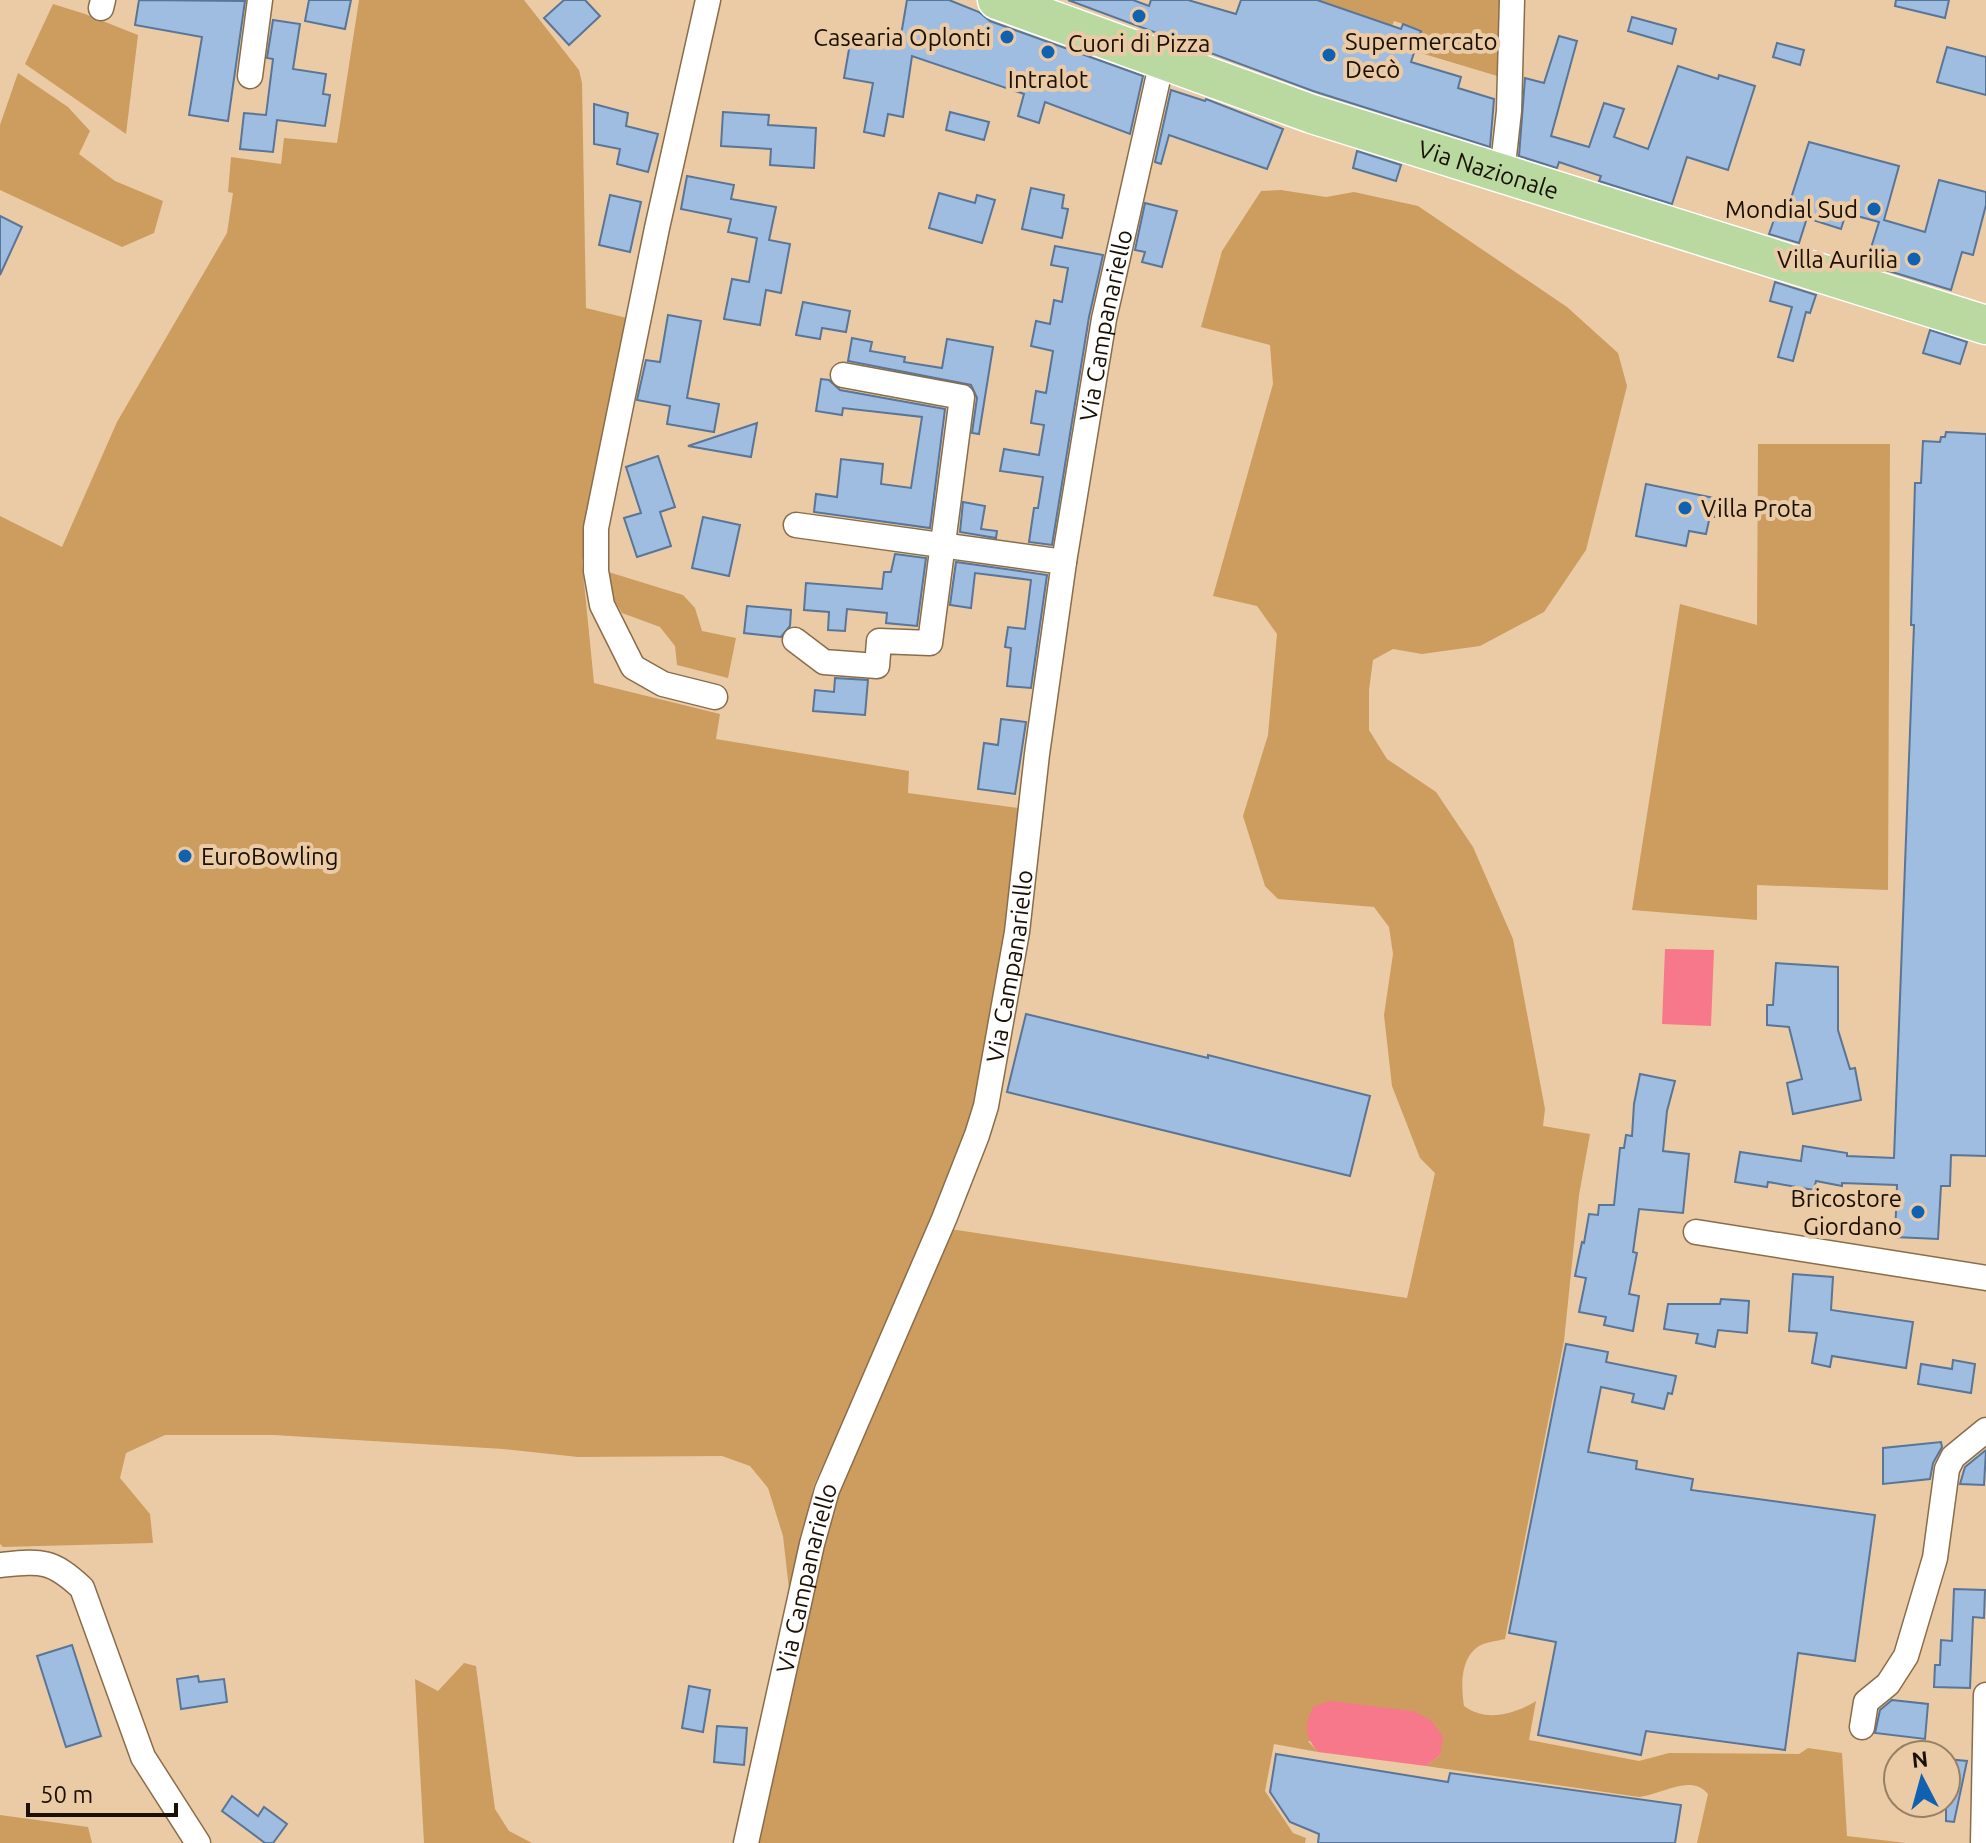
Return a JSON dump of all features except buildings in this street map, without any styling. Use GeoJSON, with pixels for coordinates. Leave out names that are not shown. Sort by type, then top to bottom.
{"type":"FeatureCollection","features":[{"type":"Feature","properties":{"kind":"main road","name":"Via Nazionale"},"geometry":{"type":"LineString","coordinates":[[997,0],[1312,114],[1986,325]]}},
{"type":"Feature","properties":{"kind":"street"},"geometry":{"type":"LineString","coordinates":[[250,76],[260,0]]}},
{"type":"Feature","properties":{"kind":"street"},"geometry":{"type":"LineString","coordinates":[[708,0],[657,228],[596,528],[596,571],[602,605],[633,667],[663,684],[715,697]]}},
{"type":"Feature","properties":{"kind":"street"},"geometry":{"type":"LineString","coordinates":[[1498,173],[1504,156],[1509,111],[1512,0]]}},
{"type":"Feature","properties":{"kind":"street","name":"Via Campanariello"},"geometry":{"type":"LineString","coordinates":[[746,1843],[812,1544],[827,1490],[944,1219],[986,1106],[1017,932],[1037,754],[1064,562],[1104,319],[1162,61]]}},
{"type":"Feature","properties":{"kind":"street"},"geometry":{"type":"LineString","coordinates":[[795,640],[824,662],[877,666],[879,641],[930,643],[962,397],[843,375]]}},
{"type":"Feature","properties":{"kind":"street"},"geometry":{"type":"LineString","coordinates":[[796,525],[1064,562]]}},
{"type":"Feature","properties":{"kind":"street"},"geometry":{"type":"LineString","coordinates":[[1696,1232],[1986,1278]]}},
{"type":"Feature","properties":{"kind":"street"},"geometry":{"type":"LineString","coordinates":[[1862,1727],[1866,1702],[1888,1684],[1906,1656],[1935,1558],[1947,1469],[1953,1457],[1986,1430]]}},
{"type":"Feature","properties":{"kind":"street"},"geometry":{"type":"LineString","coordinates":[[0,1565],[37,1562],[61,1569],[82,1588],[143,1757],[198,1843]]}},
{"type":"Feature","properties":{"kind":"street"},"geometry":{"type":"LineString","coordinates":[[1983,1843],[1986,1695]]}},
{"type":"Feature","properties":{"kind":"shaded area"},"geometry":{"type":"Polygon","coordinates":[[[359,0],[524,0],[579,70],[582,83],[586,308],[631,319],[582,562],[594,683],[720,714],[716,739],[909,771],[908,793],[1025,809],[980,1099],[887,1330],[814,1485],[790,1598],[783,1536],[768,1488],[750,1466],[722,1456],[578,1457],[503,1449],[274,1435],[165,1435],[126,1453],[120,1478],[150,1514],[153,1543],[3,1547],[0,1544],[0,516],[62,547],[117,422],[227,233],[233,193],[228,192],[231,157],[281,164],[284,138],[337,143],[359,0]]]}},
{"type":"Feature","properties":{"kind":"shaded area"},"geometry":{"type":"Polygon","coordinates":[[[1317,0],[1508,0],[1504,78],[1414,51],[1421,30],[1394,21],[1392,26],[1317,0]]]}},
{"type":"Feature","properties":{"kind":"shaded area"},"geometry":{"type":"Polygon","coordinates":[[[53,4],[138,35],[126,134],[25,64],[53,4]]]}},
{"type":"Feature","properties":{"kind":"shaded area"},"geometry":{"type":"Polygon","coordinates":[[[18,73],[68,107],[90,131],[79,154],[115,181],[163,201],[154,233],[122,247],[0,190],[0,125],[18,73]]]}},
{"type":"Feature","properties":{"kind":"shaded area"},"geometry":{"type":"Polygon","coordinates":[[[1281,190],[1326,197],[1354,192],[1418,206],[1567,307],[1618,353],[1627,386],[1586,550],[1544,612],[1480,646],[1422,654],[1393,649],[1373,660],[1369,690],[1369,730],[1387,759],[1436,792],[1473,847],[1513,939],[1545,1109],[1543,1126],[1590,1134],[1579,1195],[1564,1341],[1505,1639],[1479,1646],[1468,1658],[1462,1682],[1464,1706],[1481,1714],[1500,1715],[1536,1701],[1529,1740],[1639,1761],[1669,1753],[1799,1754],[1808,1748],[1842,1753],[1847,1836],[1906,1843],[1697,1843],[1708,1794],[1693,1785],[1639,1797],[1426,1766],[1440,1755],[1308,1741],[1318,1752],[1274,1744],[1265,1791],[1293,1833],[1306,1838],[1305,1843],[753,1843],[833,1505],[950,1229],[1407,1298],[1435,1173],[1420,1158],[1392,1086],[1384,1015],[1393,954],[1389,927],[1374,907],[1278,899],[1265,886],[1243,816],[1268,735],[1277,634],[1257,606],[1213,596],[1273,384],[1270,345],[1201,327],[1222,251],[1261,191],[1281,190]]]}},
{"type":"Feature","properties":{"kind":"shaded area"},"geometry":{"type":"Polygon","coordinates":[[[1758,444],[1890,444],[1888,890],[1757,885],[1757,920],[1632,910],[1680,604],[1757,625],[1758,444]]]}},
{"type":"Feature","properties":{"kind":"shaded area"},"geometry":{"type":"Polygon","coordinates":[[[602,570],[683,595],[695,608],[702,631],[736,638],[728,678],[677,665],[675,646],[660,627],[622,613],[607,588],[602,570]]]}},
{"type":"Feature","properties":{"kind":"shaded area"},"geometry":{"type":"Polygon","coordinates":[[[1665,949],[1714,950],[1711,1026],[1662,1024],[1665,949]]]}},
{"type":"Feature","properties":{"kind":"shaded area"},"geometry":{"type":"Polygon","coordinates":[[[464,1663],[476,1666],[495,1809],[509,1831],[532,1843],[424,1843],[415,1679],[438,1691],[464,1663]]]}},
{"type":"Feature","properties":{"kind":"shaded area"},"geometry":{"type":"Polygon","coordinates":[[[1331,1701],[1414,1711],[1432,1721],[1443,1737],[1440,1755],[1426,1766],[1318,1752],[1308,1735],[1308,1719],[1314,1706],[1331,1701]]]}},
{"type":"Feature","properties":{"kind":"shaded area"},"geometry":{"type":"Polygon","coordinates":[[[0,1815],[88,1827],[92,1843],[0,1843],[0,1815]]]}},
{"type":"Feature","properties":{"kind":"place","name":"Cuori di Pizza"},"geometry":{"type":"Point","coordinates":[1139,16]}},
{"type":"Feature","properties":{"kind":"place","name":"Casearia Oplonti"},"geometry":{"type":"Point","coordinates":[1007,37]}},
{"type":"Feature","properties":{"kind":"place","name":"Intralot"},"geometry":{"type":"Point","coordinates":[1048,52]}},
{"type":"Feature","properties":{"kind":"place","name":"Supermercato Decò"},"geometry":{"type":"Point","coordinates":[1329,55]}},
{"type":"Feature","properties":{"kind":"place","name":"Mondial Sud"},"geometry":{"type":"Point","coordinates":[1874,209]}},
{"type":"Feature","properties":{"kind":"place","name":"Villa Aurilia"},"geometry":{"type":"Point","coordinates":[1914,259]}},
{"type":"Feature","properties":{"kind":"place","name":"Villa Prota"},"geometry":{"type":"Point","coordinates":[1685,508]}},
{"type":"Feature","properties":{"kind":"place","name":"EuroBowling"},"geometry":{"type":"Point","coordinates":[185,856]}},
{"type":"Feature","properties":{"kind":"place","name":"Bricostore Giordano"},"geometry":{"type":"Point","coordinates":[1918,1212]}}]}
